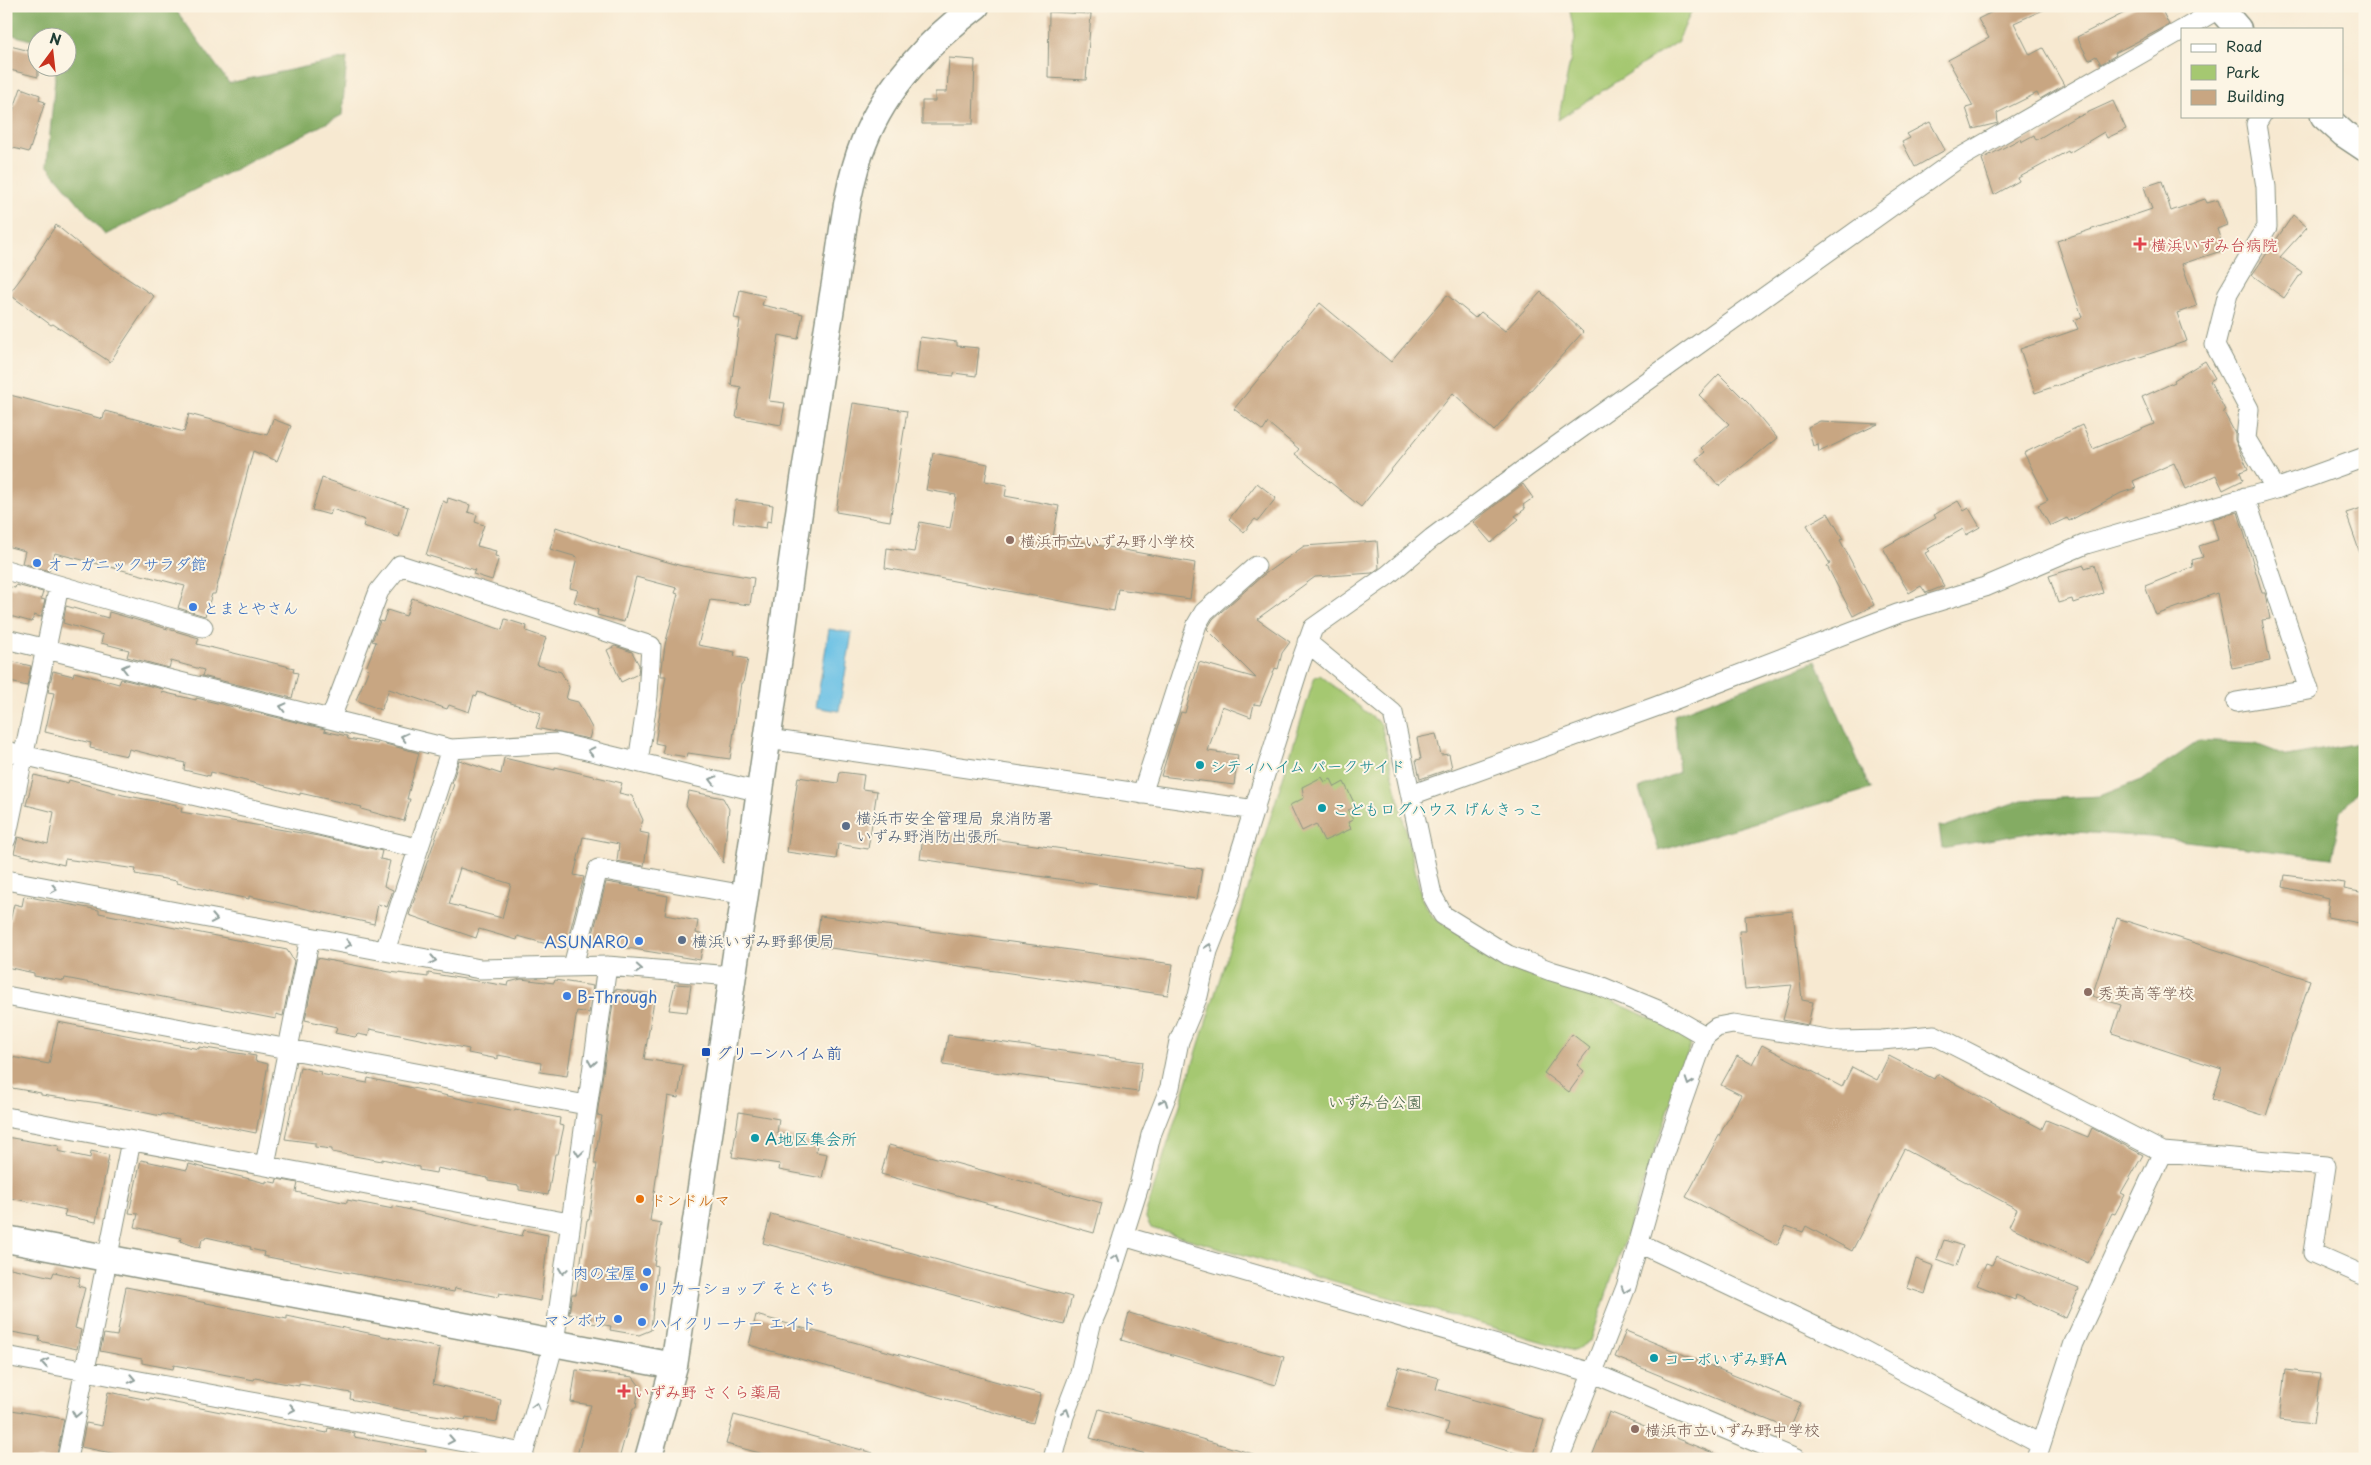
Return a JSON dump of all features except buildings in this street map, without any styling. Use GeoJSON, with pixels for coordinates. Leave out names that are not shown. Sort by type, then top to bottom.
{"type":"FeatureCollection","features":[{"type":"Feature","properties":{"kind":"street"},"geometry":{"type":"LineString","coordinates":[[648,1459],[674,1366],[768,739],[807,453],[851,190],[863,143],[878,112],[905,74],[956,21],[976,6]]}},
{"type":"Feature","properties":{"kind":"street"},"geometry":{"type":"LineString","coordinates":[[2185,28],[2219,7],[2237,28]]}},
{"type":"Feature","properties":{"kind":"street"},"geometry":{"type":"LineString","coordinates":[[1053,1459],[1064,1416],[1079,1376],[1091,1326],[1106,1290],[1139,1186],[1151,1135],[1170,1086],[1179,1042],[1198,996],[1208,951],[1231,892],[1238,860],[1313,628],[1388,575],[1432,538],[1645,382],[1956,160],[2181,30]]}},
{"type":"Feature","properties":{"kind":"street"},"geometry":{"type":"LineString","coordinates":[[2260,118],[2256,124],[2266,187],[2267,228],[2228,293],[2215,345],[2249,409],[2246,439],[2276,489]]}},
{"type":"Feature","properties":{"kind":"street"},"geometry":{"type":"LineString","coordinates":[[2326,118],[2344,134],[2365,148]]}},
{"type":"Feature","properties":{"kind":"street"},"geometry":{"type":"LineString","coordinates":[[1411,795],[1655,707],[1897,614],[1985,588],[2086,544],[2276,489],[2365,457]]}},
{"type":"Feature","properties":{"kind":"street"},"geometry":{"type":"LineString","coordinates":[[2236,702],[2309,690],[2245,497]]}},
{"type":"Feature","properties":{"kind":"street"},"geometry":{"type":"LineString","coordinates":[[331,718],[379,591],[400,565],[651,646],[648,696],[638,762]]}},
{"type":"Feature","properties":{"kind":"street"},"geometry":{"type":"LineString","coordinates":[[1142,794],[1197,624],[1204,612],[1256,566]]}},
{"type":"Feature","properties":{"kind":"street"},"geometry":{"type":"LineString","coordinates":[[6,570],[203,627]]}},
{"type":"Feature","properties":{"kind":"street"},"geometry":{"type":"LineString","coordinates":[[6,839],[14,753],[45,648],[59,586]]}},
{"type":"Feature","properties":{"kind":"street"},"geometry":{"type":"LineString","coordinates":[[6,639],[451,749],[558,743],[760,792]]}},
{"type":"Feature","properties":{"kind":"street"},"geometry":{"type":"LineString","coordinates":[[1307,642],[1393,713],[1432,895],[1443,915],[1508,955],[1551,971],[1595,984],[1665,1013],[1705,1036]]}},
{"type":"Feature","properties":{"kind":"street"},"geometry":{"type":"LineString","coordinates":[[768,739],[1255,810]]}},
{"type":"Feature","properties":{"kind":"street"},"geometry":{"type":"LineString","coordinates":[[385,951],[417,848],[451,749]]}},
{"type":"Feature","properties":{"kind":"street"},"geometry":{"type":"LineString","coordinates":[[14,753],[417,848]]}},
{"type":"Feature","properties":{"kind":"street"},"geometry":{"type":"LineString","coordinates":[[573,966],[598,869],[745,895]]}},
{"type":"Feature","properties":{"kind":"street"},"geometry":{"type":"LineString","coordinates":[[6,880],[480,969],[607,966],[732,976]]}},
{"type":"Feature","properties":{"kind":"street"},"geometry":{"type":"LineString","coordinates":[[265,1165],[310,937]]}},
{"type":"Feature","properties":{"kind":"street"},"geometry":{"type":"LineString","coordinates":[[6,1356],[522,1456],[554,1343],[607,966]]}},
{"type":"Feature","properties":{"kind":"street"},"geometry":{"type":"LineString","coordinates":[[6,996],[586,1105]]}},
{"type":"Feature","properties":{"kind":"street"},"geometry":{"type":"LineString","coordinates":[[1559,1459],[1626,1287],[1665,1150],[1705,1036],[1717,1027],[1733,1024],[1840,1041],[1882,1040],[1934,1035],[2163,1152],[2326,1166],[2313,1252],[2365,1276]]}},
{"type":"Feature","properties":{"kind":"street"},"geometry":{"type":"LineString","coordinates":[[6,1117],[570,1223]]}},
{"type":"Feature","properties":{"kind":"street"},"geometry":{"type":"LineString","coordinates":[[67,1459],[132,1141]]}},
{"type":"Feature","properties":{"kind":"street"},"geometry":{"type":"LineString","coordinates":[[1639,1243],[1844,1340],[2038,1451],[2074,1343],[2163,1152]]}},
{"type":"Feature","properties":{"kind":"street"},"geometry":{"type":"LineString","coordinates":[[1123,1236],[1593,1373],[1796,1459]]}},
{"type":"Feature","properties":{"kind":"street"},"geometry":{"type":"LineString","coordinates":[[6,1239],[674,1366]]}},
{"type":"Feature","properties":{"kind":"green space"},"geometry":{"type":"Polygon","coordinates":[[[6,6],[173,6],[229,83],[347,58],[342,115],[105,235],[47,165],[55,78],[78,78],[78,28],[28,28],[28,39],[6,33],[6,6]]]}},
{"type":"Feature","properties":{"kind":"green space"},"geometry":{"type":"Polygon","coordinates":[[[1569,6],[1685,6],[1692,10],[1678,41],[1558,120],[1575,38],[1569,6]]]}},
{"type":"Feature","properties":{"kind":"green space"},"geometry":{"type":"Polygon","coordinates":[[[1816,661],[1870,789],[1659,851],[1639,789],[1679,772],[1674,715],[1816,661]]]}},
{"type":"Feature","properties":{"kind":"green space","name":"いずみ台公園"},"geometry":{"type":"Polygon","coordinates":[[[1320,675],[1381,724],[1422,899],[1433,917],[1494,959],[1610,1000],[1681,1032],[1692,1040],[1591,1340],[1574,1351],[1151,1228],[1145,1216],[1315,676],[1320,675]]]}},
{"type":"Feature","properties":{"kind":"green space"},"geometry":{"type":"Polygon","coordinates":[[[2199,741],[2256,744],[2287,756],[2365,742],[2365,781],[2341,812],[2332,858],[2151,837],[2046,830],[1942,848],[1939,826],[1944,827],[2022,800],[2100,796],[2143,779],[2199,741]]]}},
{"type":"Feature","properties":{"kind":"water"},"geometry":{"type":"Polygon","coordinates":[[[829,629],[852,633],[839,711],[816,707],[829,629]]]}},
{"type":"Feature","properties":{"kind":"place","name":"横浜いずみ台病院"},"geometry":{"type":"Point","coordinates":[2140,244]}},
{"type":"Feature","properties":{"kind":"place","name":"横浜市立いずみ野小学校"},"geometry":{"type":"Point","coordinates":[1010,540]}},
{"type":"Feature","properties":{"kind":"place","name":"オーガニックサラダ館"},"geometry":{"type":"Point","coordinates":[37,563]}},
{"type":"Feature","properties":{"kind":"place","name":"とまとやさん"},"geometry":{"type":"Point","coordinates":[193,607]}},
{"type":"Feature","properties":{"kind":"place","name":"シティハイム パークサイド"},"geometry":{"type":"Point","coordinates":[1200,765]}},
{"type":"Feature","properties":{"kind":"place","name":"こどもログハウス げんきっこ"},"geometry":{"type":"Point","coordinates":[1322,808]}},
{"type":"Feature","properties":{"kind":"place","name":"横浜市安全管理局 泉消防署 いずみ野消防出張所"},"geometry":{"type":"Point","coordinates":[846,826]}},
{"type":"Feature","properties":{"kind":"place","name":"横浜いずみ野郵便局"},"geometry":{"type":"Point","coordinates":[682,940]}},
{"type":"Feature","properties":{"kind":"place","name":"ASUNARO"},"geometry":{"type":"Point","coordinates":[639,941]}},
{"type":"Feature","properties":{"kind":"place","name":"秀英高等学校"},"geometry":{"type":"Point","coordinates":[2088,992]}},
{"type":"Feature","properties":{"kind":"place","name":"B-Through"},"geometry":{"type":"Point","coordinates":[567,996]}},
{"type":"Feature","properties":{"kind":"place","name":"グリーンハイム前"},"geometry":{"type":"Point","coordinates":[706,1052]}},
{"type":"Feature","properties":{"kind":"place","name":"A地区集会所"},"geometry":{"type":"Point","coordinates":[755,1138]}},
{"type":"Feature","properties":{"kind":"place","name":"ドンドルマ"},"geometry":{"type":"Point","coordinates":[640,1199]}},
{"type":"Feature","properties":{"kind":"place","name":"肉の宝屋"},"geometry":{"type":"Point","coordinates":[647,1272]}},
{"type":"Feature","properties":{"kind":"place","name":"リカーショップ そとぐち"},"geometry":{"type":"Point","coordinates":[644,1287]}},
{"type":"Feature","properties":{"kind":"place","name":"マンボウ"},"geometry":{"type":"Point","coordinates":[618,1319]}},
{"type":"Feature","properties":{"kind":"place","name":"ハイクリーナー エイト"},"geometry":{"type":"Point","coordinates":[642,1322]}},
{"type":"Feature","properties":{"kind":"place","name":"コーポいずみ野A"},"geometry":{"type":"Point","coordinates":[1654,1358]}},
{"type":"Feature","properties":{"kind":"place","name":"いずみ野 さくら薬局"},"geometry":{"type":"Point","coordinates":[624,1391]}},
{"type":"Feature","properties":{"kind":"place","name":"横浜市立いずみ野中学校"},"geometry":{"type":"Point","coordinates":[1635,1429]}}]}
